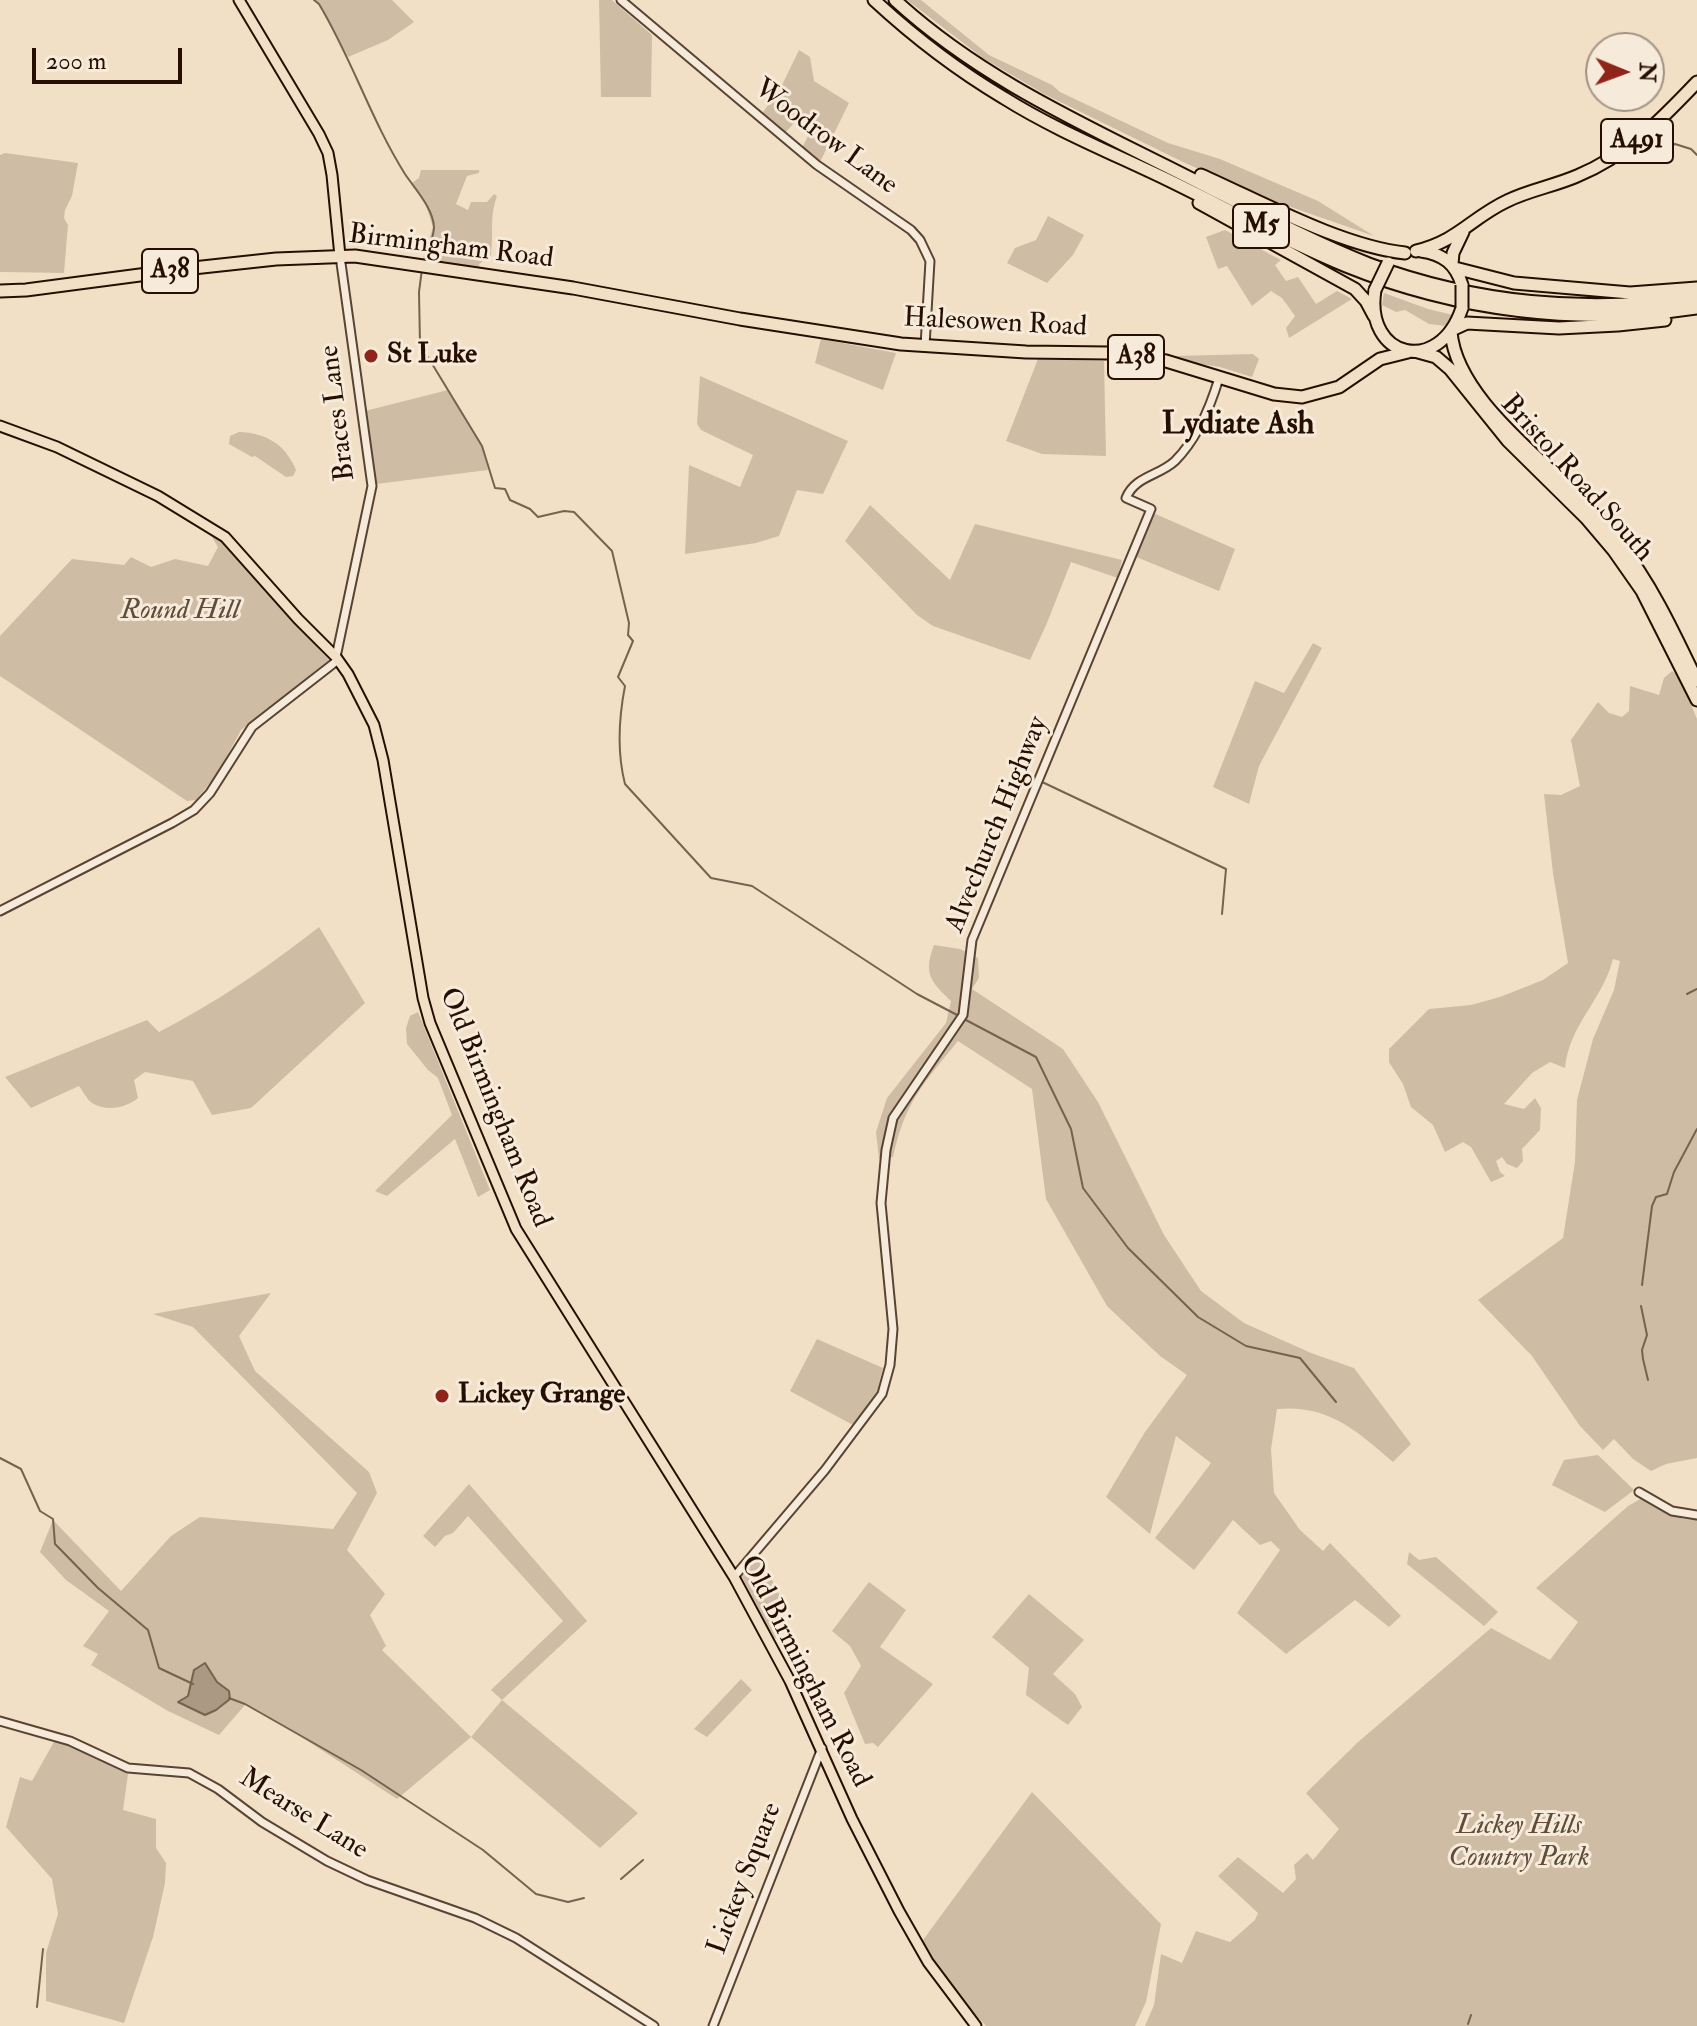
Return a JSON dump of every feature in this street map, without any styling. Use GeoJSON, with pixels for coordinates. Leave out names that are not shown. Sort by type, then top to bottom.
{"type":"FeatureCollection","features":[{"type":"Feature","properties":{"kind":"highway","name":"M5"},"geometry":{"type":"LineString","coordinates":[[874,0],[903,27],[975,80],[1044,121],[1361,272],[1422,292],[1495,307],[1565,315],[1603,316],[1697,308]]}},
{"type":"Feature","properties":{"kind":"highway","name":"M5"},"geometry":{"type":"LineString","coordinates":[[895,0],[983,68],[1069,117],[1322,243],[1371,264],[1472,293],[1580,306],[1697,297]]}},
{"type":"Feature","properties":{"kind":"highway","name":"A491"},"geometry":{"type":"LineString","coordinates":[[1411,252],[1433,247],[1463,232],[1508,200],[1574,177],[1621,153],[1644,136],[1697,82]]}},
{"type":"Feature","properties":{"kind":"highway"},"geometry":{"type":"LineString","coordinates":[[1069,117],[1343,237],[1390,252],[1443,256],[1454,266],[1514,283],[1630,293],[1697,288]]}},
{"type":"Feature","properties":{"kind":"highway"},"geometry":{"type":"LineString","coordinates":[[1098,147],[1355,289],[1366,301],[1381,332],[1389,341],[1413,352],[1442,342],[1452,330],[1462,308],[1462,285],[1454,266],[1453,253],[1463,232]]}},
{"type":"Feature","properties":{"kind":"highway"},"geometry":{"type":"LineString","coordinates":[[1374,316],[1375,290],[1388,263],[1411,252]]}},
{"type":"Feature","properties":{"kind":"highway","name":"Birmingham Road"},"geometry":{"type":"LineString","coordinates":[[0,291],[193,268],[340,256],[573,288],[703,313]]}},
{"type":"Feature","properties":{"kind":"highway","name":"Halesowen Road"},"geometry":{"type":"LineString","coordinates":[[703,313],[925,346],[1108,353],[1166,361],[1274,394],[1302,397],[1339,387],[1380,359],[1413,352]]}},
{"type":"Feature","properties":{"kind":"highway"},"geometry":{"type":"LineString","coordinates":[[1452,330],[1467,323],[1559,328],[1618,325],[1697,314]]}},
{"type":"Feature","properties":{"kind":"highway","name":"Bristol Road South"},"geometry":{"type":"LineString","coordinates":[[1452,330],[1456,358],[1490,407],[1593,513],[1646,589],[1697,681]]}},
{"type":"Feature","properties":{"kind":"highway"},"geometry":{"type":"LineString","coordinates":[[1368,366],[1377,351],[1381,332]]}},
{"type":"Feature","properties":{"kind":"highway","name":"Bristol Road South"},"geometry":{"type":"LineString","coordinates":[[1413,352],[1436,357],[1450,369],[1508,441],[1586,518],[1635,572]]}},
{"type":"Feature","properties":{"kind":"highway","name":"Bristol Road South"},"geometry":{"type":"LineString","coordinates":[[1646,589],[1697,700]]}},
{"type":"Feature","properties":{"kind":"main road"},"geometry":{"type":"LineString","coordinates":[[239,0],[328,153],[340,256]]}},
{"type":"Feature","properties":{"kind":"main road","name":"Old Birmingham Road"},"geometry":{"type":"LineString","coordinates":[[0,426],[57,447],[158,496],[225,537],[337,658],[358,689],[377,734],[420,986],[430,1023],[502,1201],[549,1283],[614,1381],[734,1577],[822,1748],[852,1819],[917,1944],[976,2026]]}},
{"type":"Feature","properties":{"kind":"street","name":"Woodrow Lane"},"geometry":{"type":"LineString","coordinates":[[621,0],[817,165],[911,230],[920,240],[930,261],[925,346]]}},
{"type":"Feature","properties":{"kind":"street","name":"Braces Lane"},"geometry":{"type":"LineString","coordinates":[[337,658],[372,486],[340,256]]}},
{"type":"Feature","properties":{"kind":"street","name":"Alvechurch Highway"},"geometry":{"type":"LineString","coordinates":[[734,1577],[825,1470],[882,1394],[890,1365],[893,1329],[881,1203],[893,1118],[963,1015],[972,940],[1151,509],[1126,498],[1133,486],[1173,462],[1194,438],[1219,378]]}},
{"type":"Feature","properties":{"kind":"street"},"geometry":{"type":"LineString","coordinates":[[0,911],[194,810],[210,793],[252,727],[337,658]]}},
{"type":"Feature","properties":{"kind":"street"},"geometry":{"type":"LineString","coordinates":[[1639,1492],[1672,1511],[1697,1515]]}},
{"type":"Feature","properties":{"kind":"street","name":"Mearse Lane"},"geometry":{"type":"LineString","coordinates":[[0,1721],[70,1741],[128,1768],[189,1773],[327,1861],[367,1880],[475,1918],[516,1938],[654,2026]]}},
{"type":"Feature","properties":{"kind":"street","name":"Lickey Square"},"geometry":{"type":"LineString","coordinates":[[713,2026],[822,1748]]}},
{"type":"Feature","properties":{"kind":"green space"},"geometry":{"type":"Polygon","coordinates":[[[314,0],[392,0],[414,22],[388,40],[348,57],[314,0]]]}},
{"type":"Feature","properties":{"kind":"green space"},"geometry":{"type":"Polygon","coordinates":[[[599,0],[612,0],[652,35],[651,97],[601,97],[599,0]]]}},
{"type":"Feature","properties":{"kind":"green space"},"geometry":{"type":"Polygon","coordinates":[[[907,0],[921,0],[989,55],[1052,85],[1060,92],[1168,143],[1220,159],[1318,201],[1374,236],[1265,198],[1044,94],[983,58],[907,0]]]}},
{"type":"Feature","properties":{"kind":"green space"},"geometry":{"type":"Polygon","coordinates":[[[799,50],[810,57],[814,81],[849,103],[819,164],[802,148],[809,134],[794,123],[784,134],[761,115],[782,85],[799,50]]]}},
{"type":"Feature","properties":{"kind":"green space"},"geometry":{"type":"Polygon","coordinates":[[[5,153],[78,163],[72,196],[65,210],[64,218],[68,225],[64,273],[0,272],[0,155],[5,153]]]}},
{"type":"Feature","properties":{"kind":"green space"},"geometry":{"type":"Polygon","coordinates":[[[421,170],[479,170],[479,173],[467,176],[456,204],[468,210],[471,202],[487,202],[494,194],[497,196],[492,218],[491,255],[479,264],[480,268],[423,259],[433,227],[424,200],[412,183],[419,178],[421,170]]]}},
{"type":"Feature","properties":{"kind":"green space"},"geometry":{"type":"Polygon","coordinates":[[[1048,216],[1084,235],[1073,255],[1047,283],[1007,263],[1015,248],[1036,240],[1048,216]]]}},
{"type":"Feature","properties":{"kind":"green space"},"geometry":{"type":"Polygon","coordinates":[[[1225,230],[1281,260],[1275,265],[1286,281],[1298,277],[1316,304],[1337,291],[1352,299],[1289,338],[1286,328],[1295,316],[1282,298],[1271,291],[1252,306],[1227,266],[1218,269],[1206,237],[1225,230]]]}},
{"type":"Feature","properties":{"kind":"green space"},"geometry":{"type":"Polygon","coordinates":[[[1384,293],[1453,315],[1446,326],[1429,324],[1405,310],[1396,312],[1382,305],[1384,293]]]}},
{"type":"Feature","properties":{"kind":"green space"},"geometry":{"type":"Polygon","coordinates":[[[821,339],[896,353],[883,390],[815,363],[821,339]]]}},
{"type":"Feature","properties":{"kind":"green space"},"geometry":{"type":"Polygon","coordinates":[[[1253,354],[1259,359],[1252,377],[1220,367],[1175,360],[1176,356],[1253,354]]]}},
{"type":"Feature","properties":{"kind":"green space"},"geometry":{"type":"Polygon","coordinates":[[[1038,359],[1104,361],[1106,456],[1042,454],[1006,441],[1038,359]]]}},
{"type":"Feature","properties":{"kind":"green space"},"geometry":{"type":"Polygon","coordinates":[[[700,376],[848,441],[823,494],[797,490],[779,536],[756,543],[685,554],[689,465],[740,487],[753,455],[701,430],[697,424],[700,376]]]}},
{"type":"Feature","properties":{"kind":"green space"},"geometry":{"type":"Polygon","coordinates":[[[448,390],[482,446],[488,470],[376,484],[365,411],[448,390]]]}},
{"type":"Feature","properties":{"kind":"green space"},"geometry":{"type":"Polygon","coordinates":[[[239,432],[274,442],[292,461],[296,470],[293,476],[286,477],[255,456],[229,444],[230,436],[239,432]]]}},
{"type":"Feature","properties":{"kind":"green space"},"geometry":{"type":"Polygon","coordinates":[[[870,505],[950,580],[975,524],[1122,560],[1118,578],[1071,562],[1030,660],[933,626],[917,615],[845,541],[870,505]]]}},
{"type":"Feature","properties":{"kind":"green space"},"geometry":{"type":"Polygon","coordinates":[[[1151,512],[1235,549],[1219,591],[1134,556],[1151,512]]]}},
{"type":"Feature","properties":{"kind":"green space","name":"Round Hill"},"geometry":{"type":"Polygon","coordinates":[[[209,532],[235,553],[329,660],[241,730],[218,773],[196,800],[187,801],[0,676],[0,636],[72,559],[124,565],[131,557],[151,567],[175,559],[208,566],[218,547],[209,532]]]}},
{"type":"Feature","properties":{"kind":"green space"},"geometry":{"type":"Polygon","coordinates":[[[1313,643],[1322,648],[1259,766],[1249,804],[1213,787],[1255,681],[1284,693],[1313,643]]]}},
{"type":"Feature","properties":{"kind":"green space"},"geometry":{"type":"Polygon","coordinates":[[[1672,671],[1679,676],[1697,719],[1697,1458],[1666,1464],[1651,1471],[1633,1459],[1614,1439],[1603,1450],[1580,1426],[1532,1356],[1478,1300],[1563,1238],[1575,1162],[1577,1100],[1593,1039],[1614,990],[1620,961],[1613,959],[1573,1039],[1565,1068],[1550,1062],[1532,1073],[1504,1104],[1524,1109],[1535,1098],[1541,1108],[1540,1130],[1522,1149],[1523,1161],[1517,1168],[1507,1164],[1502,1157],[1496,1161],[1505,1176],[1491,1182],[1471,1147],[1463,1142],[1445,1152],[1433,1125],[1411,1107],[1403,1084],[1389,1062],[1389,1049],[1429,1009],[1471,1005],[1500,997],[1543,980],[1568,963],[1544,794],[1561,795],[1580,786],[1571,740],[1598,702],[1609,713],[1622,717],[1629,711],[1630,686],[1659,695],[1664,678],[1672,671]]]}},
{"type":"Feature","properties":{"kind":"green space"},"geometry":{"type":"Polygon","coordinates":[[[319,927],[365,1003],[251,1108],[212,1115],[193,1081],[145,1072],[134,1080],[138,1098],[122,1106],[98,1106],[88,1100],[79,1086],[31,1108],[5,1077],[147,1020],[159,1032],[242,983],[319,927]]]}},
{"type":"Feature","properties":{"kind":"green space"},"geometry":{"type":"Polygon","coordinates":[[[934,945],[960,949],[978,958],[979,978],[972,989],[1063,1049],[1098,1102],[1164,1235],[1201,1291],[1244,1323],[1354,1368],[1411,1444],[1393,1462],[1354,1430],[1327,1415],[1277,1409],[1271,1449],[1274,1493],[1300,1530],[1323,1551],[1330,1543],[1401,1616],[1389,1627],[1355,1600],[1286,1654],[1237,1613],[1280,1550],[1271,1541],[1260,1545],[1233,1520],[1194,1570],[1155,1538],[1211,1463],[1176,1436],[1150,1534],[1106,1497],[1145,1432],[1187,1375],[1160,1356],[1107,1306],[1046,1199],[1032,1089],[958,1041],[917,1094],[903,1122],[893,1157],[879,1159],[876,1132],[887,1098],[946,1023],[951,1001],[934,983],[929,970],[934,945]]]}},
{"type":"Feature","properties":{"kind":"green space"},"geometry":{"type":"Polygon","coordinates":[[[418,1012],[490,1190],[478,1197],[455,1139],[387,1196],[375,1191],[452,1115],[438,1078],[407,1044],[406,1028],[410,1016],[418,1012]]]}},
{"type":"Feature","properties":{"kind":"green space"},"geometry":{"type":"Polygon","coordinates":[[[271,1293],[239,1336],[255,1371],[369,1472],[377,1493],[347,1550],[385,1594],[370,1615],[386,1646],[382,1650],[471,1737],[397,1799],[286,1727],[245,1705],[219,1735],[168,1711],[91,1665],[98,1654],[83,1646],[109,1611],[66,1580],[40,1552],[53,1520],[121,1591],[171,1536],[200,1517],[333,1529],[357,1493],[193,1327],[153,1314],[271,1293]]]}},
{"type":"Feature","properties":{"kind":"green space"},"geometry":{"type":"Polygon","coordinates":[[[817,1339],[883,1368],[877,1391],[853,1425],[790,1391],[817,1339]]]}},
{"type":"Feature","properties":{"kind":"green space"},"geometry":{"type":"Polygon","coordinates":[[[1598,1455],[1634,1490],[1605,1512],[1552,1485],[1564,1460],[1598,1455]]]}},
{"type":"Feature","properties":{"kind":"green space"},"geometry":{"type":"Polygon","coordinates":[[[469,1484],[587,1621],[502,1700],[491,1690],[563,1621],[468,1516],[435,1547],[423,1536],[469,1484]]]}},
{"type":"Feature","properties":{"kind":"green space","name":"Lickey Hills Country Park"},"geometry":{"type":"Polygon","coordinates":[[[1642,1498],[1683,1519],[1697,1520],[1697,2026],[1145,2026],[1154,2005],[1161,1954],[1182,1963],[1196,1931],[1230,1942],[1255,1920],[1258,1913],[1218,1876],[1238,1857],[1283,1893],[1296,1879],[1294,1865],[1307,1853],[1313,1860],[1339,1829],[1306,1793],[1357,1743],[1491,1628],[1550,1660],[1578,1622],[1536,1588],[1628,1506],[1642,1498]]]}},
{"type":"Feature","properties":{"kind":"green space"},"geometry":{"type":"Polygon","coordinates":[[[1409,1552],[1419,1560],[1436,1557],[1498,1612],[1484,1626],[1407,1564],[1409,1552]]]}},
{"type":"Feature","properties":{"kind":"green space"},"geometry":{"type":"Polygon","coordinates":[[[759,1553],[786,1609],[774,1642],[742,1577],[759,1553]]]}},
{"type":"Feature","properties":{"kind":"green space"},"geometry":{"type":"Polygon","coordinates":[[[869,1582],[906,1610],[880,1647],[933,1684],[878,1747],[873,1743],[865,1744],[844,1693],[861,1666],[850,1646],[832,1631],[869,1582]]]}},
{"type":"Feature","properties":{"kind":"green space"},"geometry":{"type":"Polygon","coordinates":[[[1029,1594],[1084,1640],[1053,1674],[1075,1694],[1082,1707],[1068,1725],[1026,1695],[1029,1668],[992,1637],[1029,1594]]]}},
{"type":"Feature","properties":{"kind":"green space"},"geometry":{"type":"Polygon","coordinates":[[[741,1679],[752,1690],[707,1737],[694,1729],[741,1679]]]}},
{"type":"Feature","properties":{"kind":"green space"},"geometry":{"type":"Polygon","coordinates":[[[502,1700],[638,1813],[600,1848],[471,1737],[502,1700]]]}},
{"type":"Feature","properties":{"kind":"green space"},"geometry":{"type":"Polygon","coordinates":[[[55,1740],[128,1774],[123,1810],[156,1819],[156,1848],[166,1863],[165,1883],[153,1937],[124,2023],[46,2001],[46,1953],[58,1914],[52,1879],[6,1827],[20,1777],[32,1781],[55,1740]]]}},
{"type":"Feature","properties":{"kind":"green space"},"geometry":{"type":"Polygon","coordinates":[[[1032,1792],[1161,1924],[1146,2002],[1135,2026],[986,2026],[949,1985],[926,1950],[923,1940],[1032,1792]]]}},
{"type":"Feature","properties":{"kind":"shaded area"},"geometry":{"type":"Polygon","coordinates":[[[205,1663],[217,1682],[229,1691],[230,1699],[205,1715],[178,1702],[188,1696],[194,1670],[205,1663]]]}},
{"type":"Feature","properties":{"kind":"waterway"},"geometry":{"type":"LineString","coordinates":[[314,0],[342,46],[393,153],[433,220],[434,231],[424,263]]}},
{"type":"Feature","properties":{"kind":"waterway"},"geometry":{"type":"LineString","coordinates":[[1651,142],[1658,151],[1675,144],[1691,149],[1697,155]]}},
{"type":"Feature","properties":{"kind":"waterway"},"geometry":{"type":"LineString","coordinates":[[422,269],[420,344],[482,446],[495,488],[505,489],[510,500],[530,509],[538,517],[574,512],[612,551],[629,623],[628,635],[633,641],[618,677],[625,686],[620,735],[625,784],[711,878],[752,886],[917,994],[959,1016]]}},
{"type":"Feature","properties":{"kind":"waterway"},"geometry":{"type":"LineString","coordinates":[[1040,781],[1226,869],[1222,914]]}},
{"type":"Feature","properties":{"kind":"waterway"},"geometry":{"type":"LineString","coordinates":[[1687,994],[1697,989]]}},
{"type":"Feature","properties":{"kind":"waterway"},"geometry":{"type":"LineString","coordinates":[[964,1019],[1036,1057],[1071,1129],[1083,1188],[1128,1248],[1198,1317],[1246,1346],[1300,1358],[1336,1402]]}},
{"type":"Feature","properties":{"kind":"waterway"},"geometry":{"type":"LineString","coordinates":[[1642,1285],[1652,1206],[1656,1197],[1667,1194],[1674,1172],[1697,1129]]}},
{"type":"Feature","properties":{"kind":"waterway"},"geometry":{"type":"LineString","coordinates":[[1641,1306],[1647,1335],[1642,1350],[1648,1380]]}},
{"type":"Feature","properties":{"kind":"waterway"},"geometry":{"type":"LineString","coordinates":[[0,1458],[21,1469],[40,1511],[53,1519],[55,1544],[98,1588],[148,1630],[159,1668],[193,1684]]}},
{"type":"Feature","properties":{"kind":"waterway"},"geometry":{"type":"LineString","coordinates":[[229,1698],[361,1770],[483,1850],[536,1894],[568,1902],[584,1898]]}},
{"type":"Feature","properties":{"kind":"waterway"},"geometry":{"type":"LineString","coordinates":[[621,1879],[643,1860]]}},
{"type":"Feature","properties":{"kind":"waterway"},"geometry":{"type":"LineString","coordinates":[[37,2007],[43,1949]]}},
{"type":"Feature","properties":{"kind":"waterway"},"geometry":{"type":"LineString","coordinates":[[1468,2024],[1471,2015]]}},
{"type":"Feature","properties":{"kind":"place","name":"St Luke"},"geometry":{"type":"Point","coordinates":[371,356]}},
{"type":"Feature","properties":{"kind":"place","name":"Lickey Grange"},"geometry":{"type":"Point","coordinates":[442,1396]}},
{"type":"Feature","properties":{"kind":"district","name":"Lydiate Ash"},"geometry":{"type":"Point","coordinates":[1238,426]}}]}
